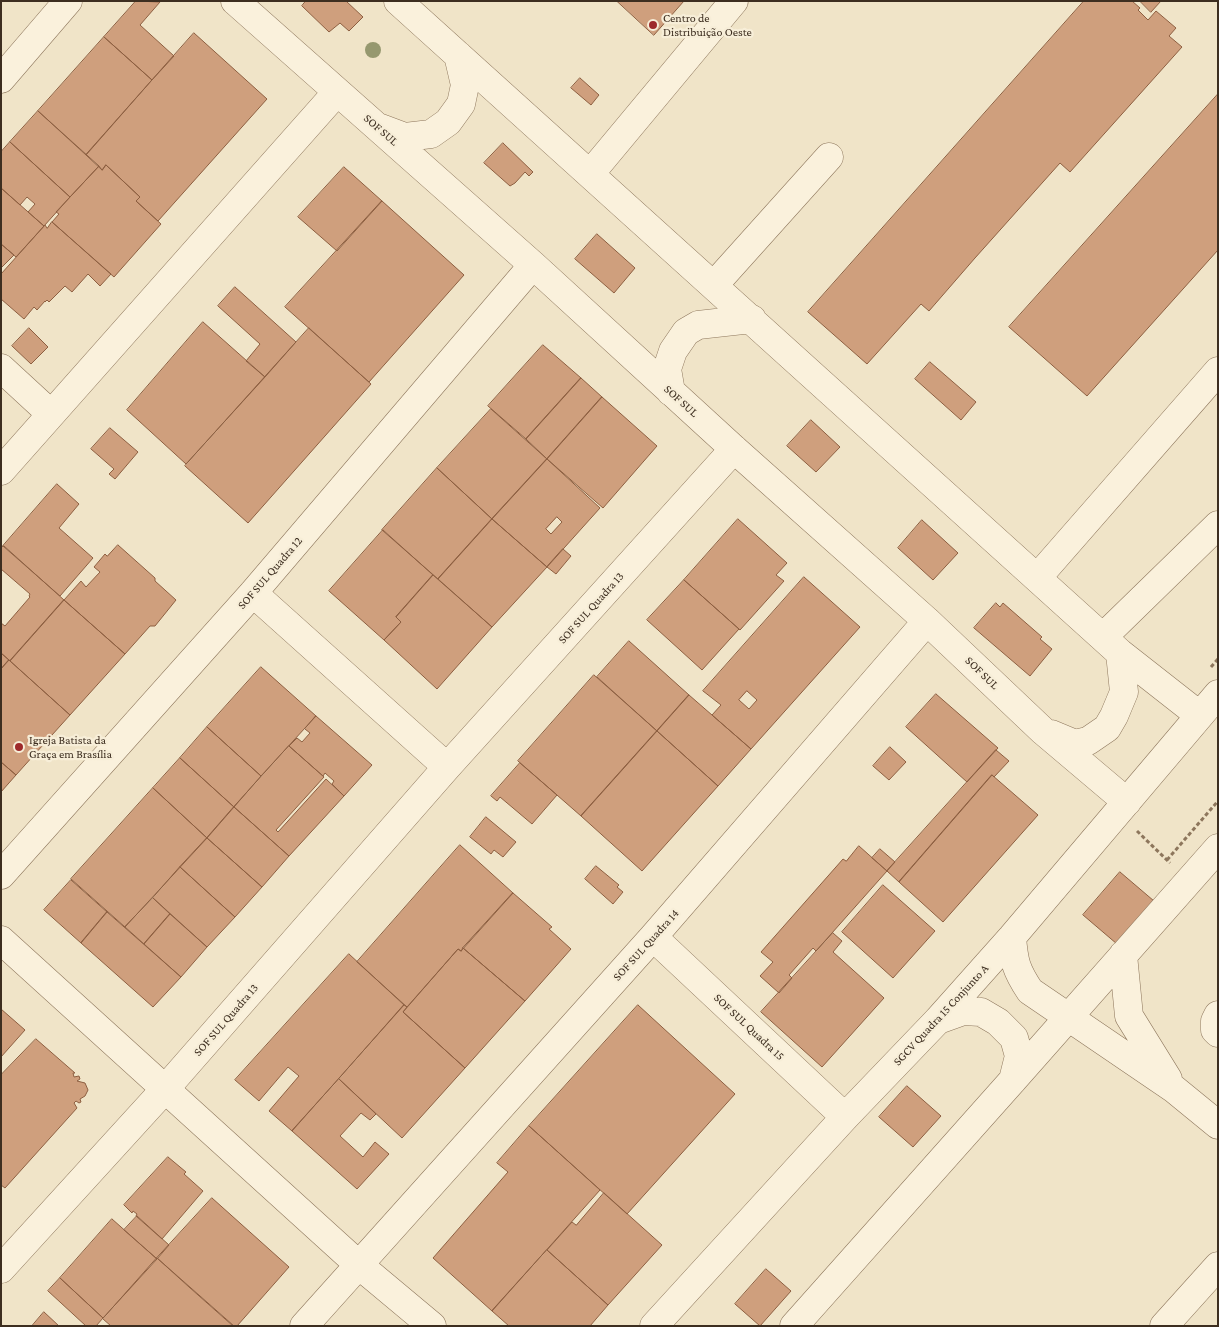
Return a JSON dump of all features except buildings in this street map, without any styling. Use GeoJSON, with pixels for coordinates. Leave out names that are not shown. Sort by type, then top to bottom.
{"type":"FeatureCollection","features":[{"type":"Feature","properties":{"kind":"street"},"geometry":{"type":"LineString","coordinates":[[1,79],[68,1]]}},
{"type":"Feature","properties":{"kind":"street","name":"SOF SUL"},"geometry":{"type":"LineString","coordinates":[[235,1],[533,265],[734,449],[927,621],[1122,808]]}},
{"type":"Feature","properties":{"kind":"street"},"geometry":{"type":"LineString","coordinates":[[398,1],[1111,645],[1199,715]]}},
{"type":"Feature","properties":{"kind":"street"},"geometry":{"type":"LineString","coordinates":[[590,174],[734,1]]}},
{"type":"Feature","properties":{"kind":"street"},"geometry":{"type":"LineString","coordinates":[[377,127],[405,137],[431,134],[448,122],[461,104],[465,85],[458,55]]}},
{"type":"Feature","properties":{"kind":"street"},"geometry":{"type":"LineString","coordinates":[[1,471],[337,92]]}},
{"type":"Feature","properties":{"kind":"street"},"geometry":{"type":"LineString","coordinates":[[714,285],[829,157]]}},
{"type":"Feature","properties":{"kind":"street","name":"SOF SUL Quadra 12"},"geometry":{"type":"LineString","coordinates":[[1,875],[253,592],[533,265]]}},
{"type":"Feature","properties":{"kind":"street"},"geometry":{"type":"LineString","coordinates":[[671,392],[667,369],[673,351],[686,332],[698,324],[752,319]]}},
{"type":"Feature","properties":{"kind":"street"},"geometry":{"type":"LineString","coordinates":[[1,368],[52,414]]}},
{"type":"Feature","properties":{"kind":"street"},"geometry":{"type":"LineString","coordinates":[[1037,578],[1218,371]]}},
{"type":"Feature","properties":{"kind":"street","name":"SOF SUL Quadra 13"},"geometry":{"type":"LineString","coordinates":[[1,1269],[166,1088],[447,767],[734,449]]}},
{"type":"Feature","properties":{"kind":"street"},"geometry":{"type":"LineString","coordinates":[[1111,645],[1218,525]]}},
{"type":"Feature","properties":{"kind":"street"},"geometry":{"type":"LineString","coordinates":[[253,592],[447,767]]}},
{"type":"Feature","properties":{"kind":"street","name":"SOF SUL Quadra 14"},"geometry":{"type":"LineString","coordinates":[[304,1326],[653,938],[927,621]]}},
{"type":"Feature","properties":{"kind":"street"},"geometry":{"type":"LineString","coordinates":[[1043,731],[1075,744],[1088,741],[1108,728],[1124,692],[1111,645]]}},
{"type":"Feature","properties":{"kind":"street","name":"SGCV Quadra 15 Conjunto A"},"geometry":{"type":"LineString","coordinates":[[654,1326],[845,1117],[938,1020],[1012,937],[1218,694]]}},
{"type":"Feature","properties":{"kind":"street"},"geometry":{"type":"LineString","coordinates":[[794,1326],[1123,955],[1207,867]]}},
{"type":"Feature","properties":{"kind":"street"},"geometry":{"type":"LineString","coordinates":[[1012,937],[1013,959],[1019,974],[1030,991],[1174,1089],[1218,1125]]}},
{"type":"Feature","properties":{"kind":"street","name":"SOF SUL Quadra 15"},"geometry":{"type":"LineString","coordinates":[[653,938],[845,1117]]}},
{"type":"Feature","properties":{"kind":"street"},"geometry":{"type":"LineString","coordinates":[[1,940],[359,1265],[432,1326]]}},
{"type":"Feature","properties":{"kind":"street"},"geometry":{"type":"LineString","coordinates":[[1123,955],[1129,1016],[1174,1089]]}},
{"type":"Feature","properties":{"kind":"street"},"geometry":{"type":"LineString","coordinates":[[938,1020],[962,1011],[980,1012],[998,1022],[1014,1038],[1020,1056],[1013,1080]]}},
{"type":"Feature","properties":{"kind":"street"},"geometry":{"type":"LineString","coordinates":[[1218,1015],[1215,1021],[1215,1030],[1218,1033]]}},
{"type":"Feature","properties":{"kind":"street"},"geometry":{"type":"LineString","coordinates":[[1164,1326],[1218,1266]]}},
{"type":"Feature","properties":{"kind":"path"},"geometry":{"type":"LineString","coordinates":[[1167,860],[1218,801]]}},
{"type":"Feature","properties":{"kind":"path"},"geometry":{"type":"LineString","coordinates":[[1122,808],[1167,860],[1207,867]]}},
{"type":"Feature","properties":{"kind":"place","name":"Centro de Distribuição Oeste"},"geometry":{"type":"Point","coordinates":[653,25]}},
{"type":"Feature","properties":{"kind":"place","name":"Igreja Batista da Graça em Brasília"},"geometry":{"type":"Point","coordinates":[19,747]}}]}
